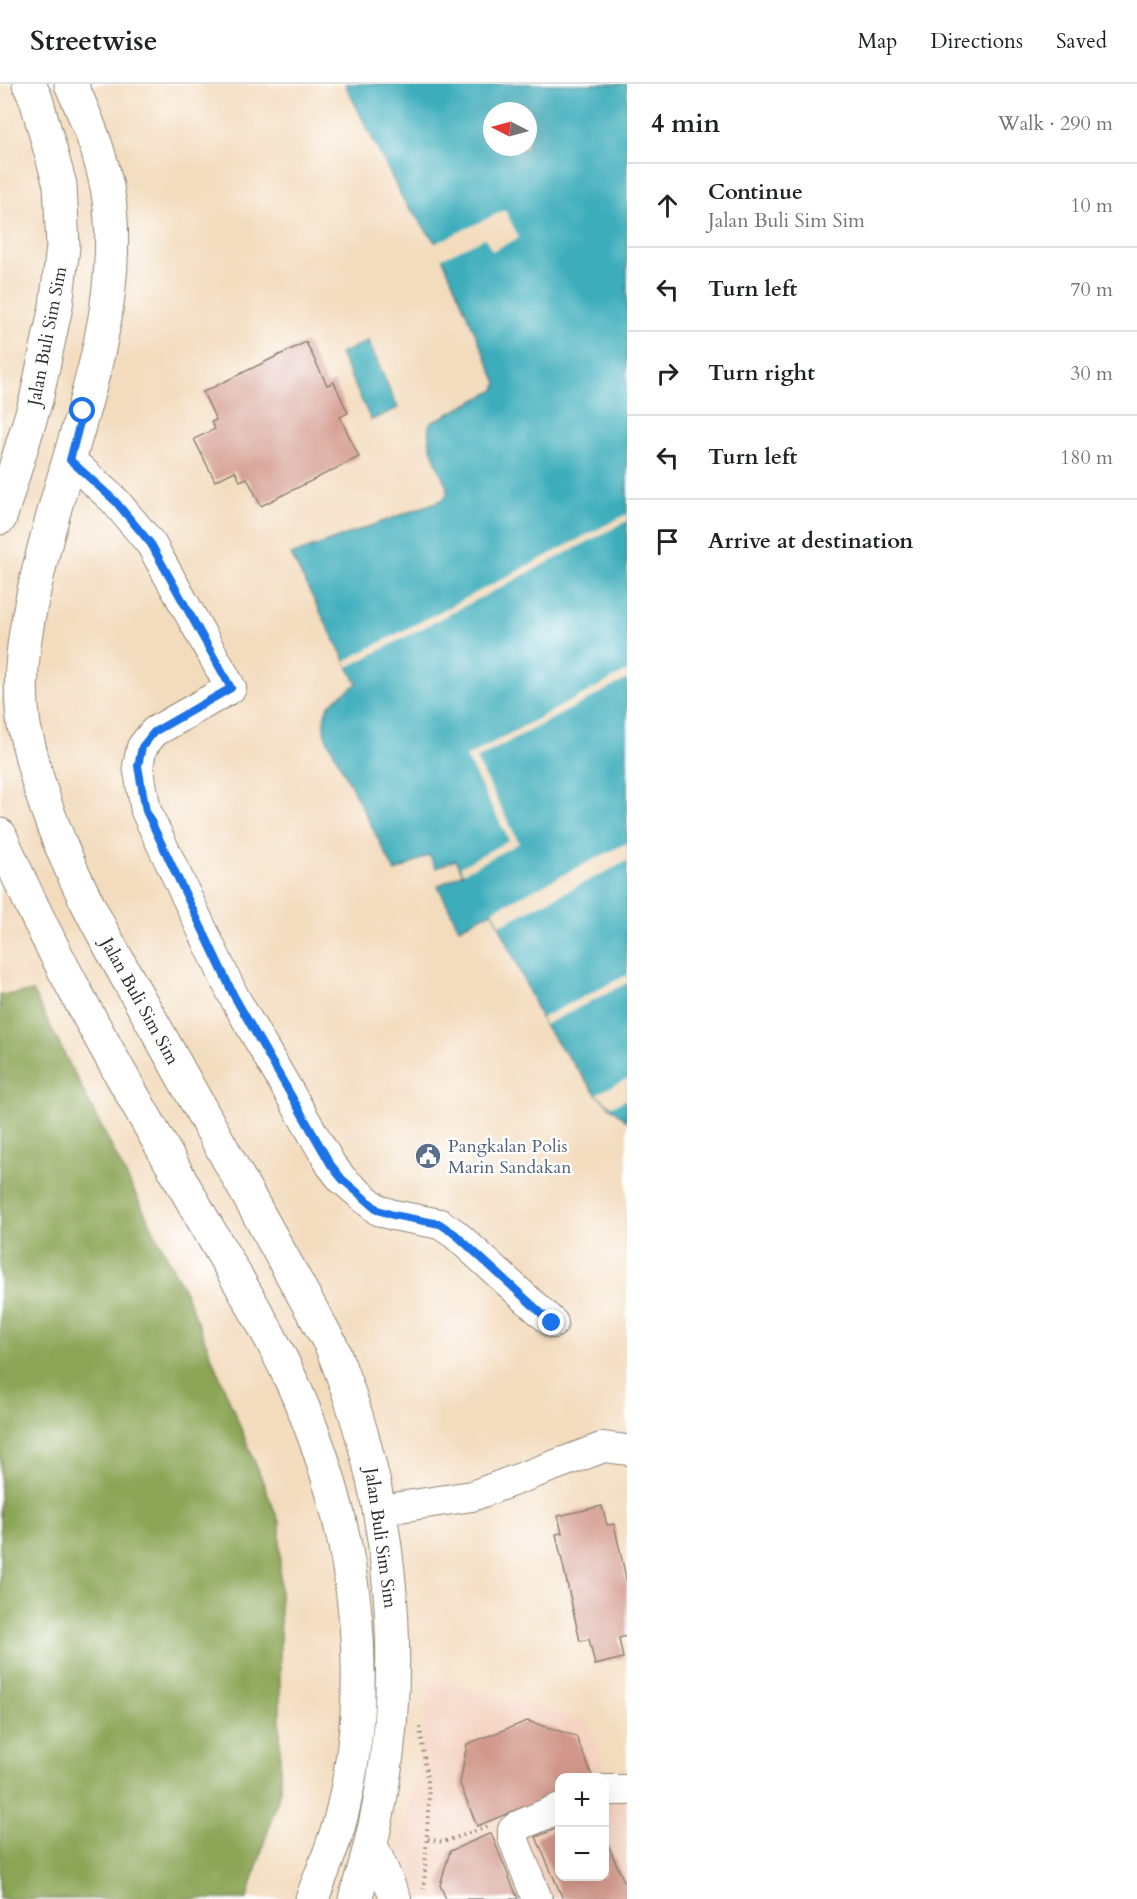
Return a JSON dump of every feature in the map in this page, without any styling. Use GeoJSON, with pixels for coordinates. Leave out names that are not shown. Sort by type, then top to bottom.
{"type":"FeatureCollection","features":[{"type":"Feature","properties":{"kind":"main road","name":"Jalan Buli Sim Sim"},"geometry":{"type":"LineString","coordinates":[[0,518],[36,400],[56,306],[63,247],[60,185],[36,99],[28,84]]}},
{"type":"Feature","properties":{"kind":"main road","name":"Jalan Buli Sim Sim"},"geometry":{"type":"LineString","coordinates":[[70,84],[86,119],[101,162],[111,218],[111,249],[104,321],[83,411],[48,530],[33,593],[21,659],[24,726],[40,792],[63,852],[98,926],[331,1345],[348,1386],[361,1430],[380,1510],[392,1619],[392,1719],[386,1767],[371,1841],[355,1899]]}},
{"type":"Feature","properties":{"kind":"main road"},"geometry":{"type":"LineString","coordinates":[[36,400],[83,411]]}},
{"type":"Feature","properties":{"kind":"main road","name":"Jalan Buli Sim Sim"},"geometry":{"type":"LineString","coordinates":[[0,835],[36,918],[77,995],[256,1312],[291,1380],[321,1452],[351,1576],[357,1636],[357,1698],[353,1754],[341,1817],[312,1899]]}},
{"type":"Feature","properties":{"kind":"street"},"geometry":{"type":"LineString","coordinates":[[84,84],[86,119]]}},
{"type":"Feature","properties":{"kind":"street"},"geometry":{"type":"LineString","coordinates":[[70,460],[115,501],[151,544],[231,688],[154,732],[142,747],[138,766],[146,811],[234,996],[331,1165],[342,1179],[378,1210],[440,1224],[455,1234],[552,1323]]}},
{"type":"Feature","properties":{"kind":"street"},"geometry":{"type":"LineString","coordinates":[[380,1510],[472,1496],[604,1447],[627,1450]]}},
{"type":"Feature","properties":{"kind":"street"},"geometry":{"type":"LineString","coordinates":[[609,1790],[627,1790]]}},
{"type":"Feature","properties":{"kind":"street"},"geometry":{"type":"LineString","coordinates":[[537,1899],[513,1838],[513,1830],[555,1810]]}},
{"type":"Feature","properties":{"kind":"street"},"geometry":{"type":"LineString","coordinates":[[371,1841],[396,1899]]}},
{"type":"Feature","properties":{"kind":"path"},"geometry":{"type":"LineString","coordinates":[[419,1719],[429,1793],[423,1899]]}},
{"type":"Feature","properties":{"kind":"path"},"geometry":{"type":"LineString","coordinates":[[428,1839],[443,1842],[486,1827],[513,1830]]}},
{"type":"Feature","properties":{"kind":"shaded area"},"geometry":{"type":"Polygon","coordinates":[[[430,1678],[588,1721],[607,1773],[555,1773],[555,1881],[609,1881],[609,1776],[627,1778],[627,1899],[382,1899],[402,1842],[417,1766],[430,1678]]]}},
{"type":"Feature","properties":{"kind":"green space"},"geometry":{"type":"Polygon","coordinates":[[[33,992],[186,1294],[280,1524],[280,1791],[247,1899],[0,1899],[0,995],[33,992]]]}},
{"type":"Feature","properties":{"kind":"water"},"geometry":{"type":"Polygon","coordinates":[[[345,84],[627,84],[627,1121],[596,1094],[544,1025],[493,911],[459,928],[438,886],[463,873],[455,860],[436,868],[429,855],[395,872],[325,735],[325,716],[330,704],[357,684],[291,555],[442,500],[447,494],[447,488],[431,446],[428,430],[430,423],[495,390],[497,383],[436,243],[404,201],[345,84]]]}},
{"type":"Feature","properties":{"kind":"water"},"geometry":{"type":"Polygon","coordinates":[[[368,341],[398,408],[371,420],[340,354],[368,341]]]}},
{"type":"Feature","properties":{"kind":"pier"},"geometry":{"type":"Polygon","coordinates":[[[505,210],[519,238],[492,251],[485,238],[440,259],[434,244],[505,210]]]}},
{"type":"Feature","properties":{"kind":"pier"},"geometry":{"type":"Polygon","coordinates":[[[627,514],[627,521],[348,667],[345,661],[627,514]]]}},
{"type":"Feature","properties":{"kind":"pier"},"geometry":{"type":"Polygon","coordinates":[[[627,671],[627,679],[476,759],[519,843],[463,873],[460,867],[509,840],[466,757],[627,671]]]}},
{"type":"Feature","properties":{"kind":"pier"},"geometry":{"type":"Polygon","coordinates":[[[627,843],[627,861],[500,925],[493,910],[627,843]]]}},
{"type":"Feature","properties":{"kind":"pier"},"geometry":{"type":"Polygon","coordinates":[[[627,975],[627,983],[544,1025],[541,1018],[627,975]]]}},
{"type":"Feature","properties":{"kind":"pier"},"geometry":{"type":"Polygon","coordinates":[[[627,1079],[627,1099],[612,1106],[596,1094],[627,1079]]]}},
{"type":"Feature","properties":{"kind":"building"},"geometry":{"type":"Polygon","coordinates":[[[306,342],[327,385],[334,382],[348,413],[340,417],[359,457],[261,506],[247,478],[240,481],[235,471],[215,481],[194,439],[215,429],[211,422],[216,420],[203,392],[306,342]]]}},
{"type":"Feature","properties":{"kind":"building"},"geometry":{"type":"Polygon","coordinates":[[[602,1506],[607,1525],[614,1524],[627,1582],[627,1636],[619,1638],[623,1658],[595,1665],[589,1639],[580,1641],[556,1534],[562,1533],[558,1516],[602,1506]]]}},
{"type":"Feature","properties":{"kind":"building"},"geometry":{"type":"Polygon","coordinates":[[[527,1721],[576,1736],[591,1773],[555,1773],[555,1794],[477,1826],[460,1784],[467,1744],[527,1721]]]}},
{"type":"Feature","properties":{"kind":"building"},"geometry":{"type":"Polygon","coordinates":[[[555,1829],[555,1881],[536,1837],[555,1829]]]}},
{"type":"Feature","properties":{"kind":"building"},"geometry":{"type":"Polygon","coordinates":[[[491,1833],[518,1899],[446,1899],[440,1885],[450,1851],[491,1833]]]}},
{"type":"Feature","properties":{"kind":"building"},"geometry":{"type":"Polygon","coordinates":[[[609,1847],[627,1888],[627,1899],[563,1899],[555,1881],[609,1881],[609,1847]]]}},
{"type":"Feature","properties":{"kind":"place","name":"Pangkalan Polis Marin Sandakan"},"geometry":{"type":"Point","coordinates":[428,1156]}},
{"type":"Feature","properties":{"kind":"route"},"geometry":{"type":"LineString","coordinates":[[83,411],[70,460],[115,501],[151,544],[231,688],[154,732],[142,747],[138,766],[146,811],[234,996],[331,1165],[342,1179],[378,1210],[440,1224],[455,1234],[552,1323]]}}]}
